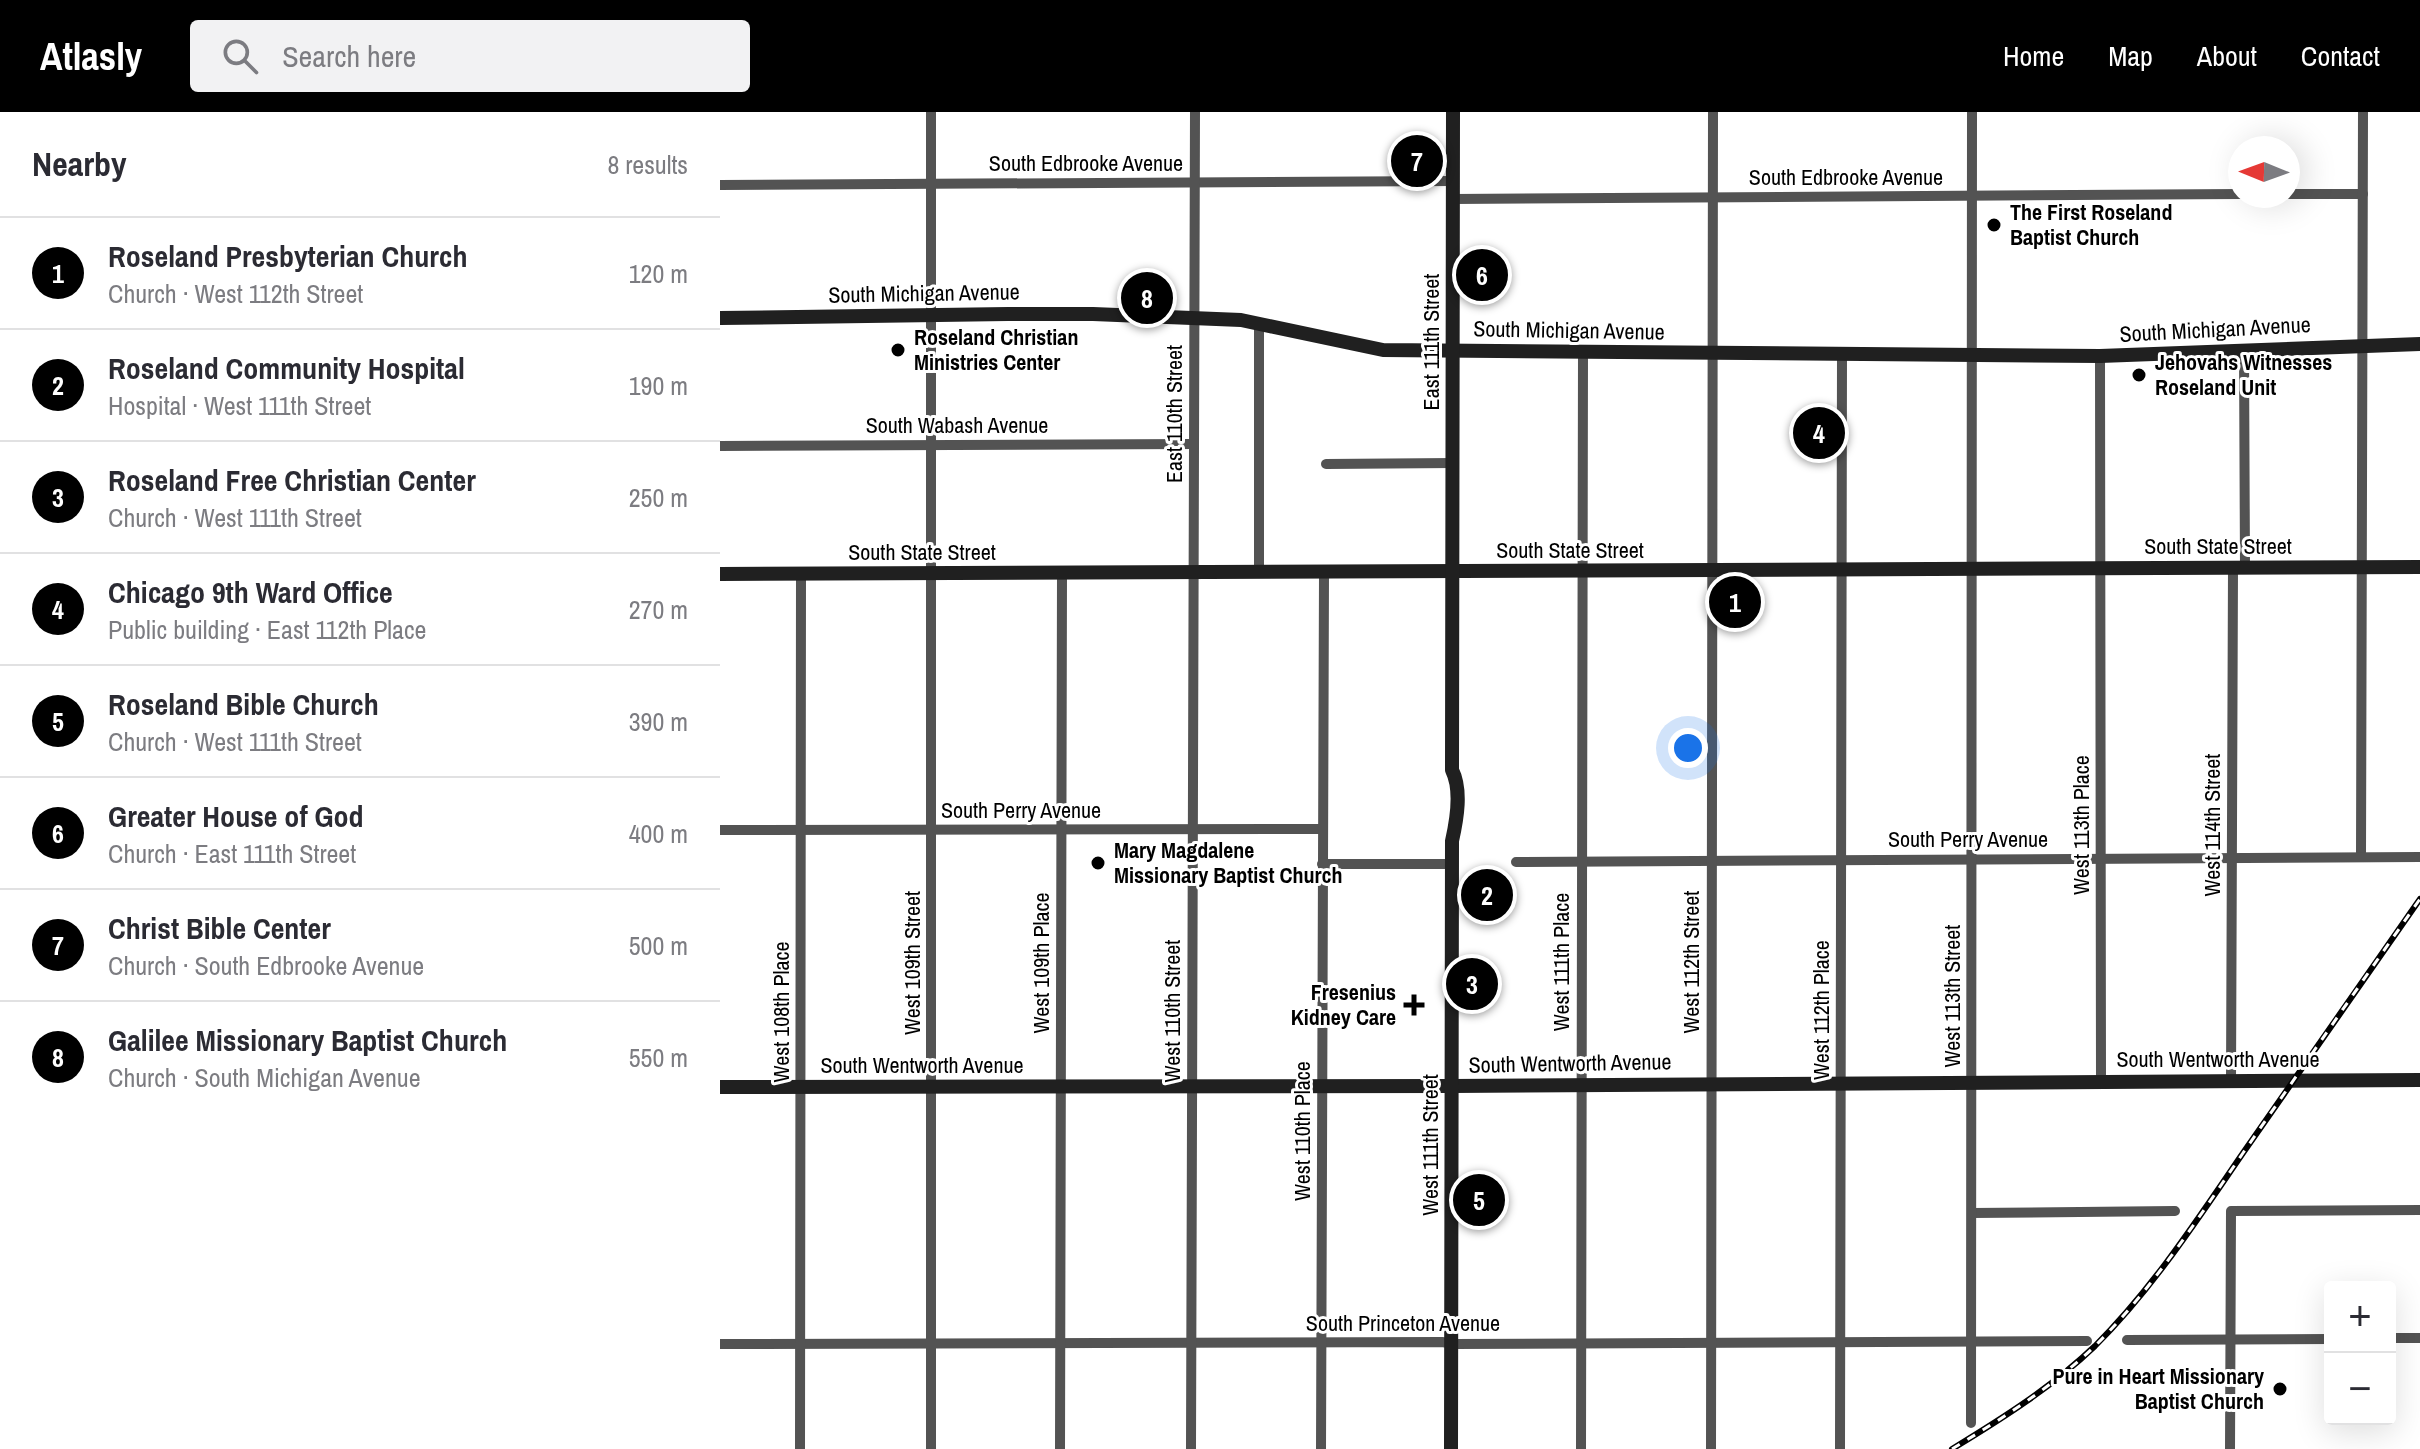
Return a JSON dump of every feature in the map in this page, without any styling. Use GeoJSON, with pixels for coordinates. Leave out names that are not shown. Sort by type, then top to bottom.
{"type":"FeatureCollection","features":[{"type":"Feature","properties":{"kind":"street","name":"West 109th Street"},"geometry":{"type":"LineString","coordinates":[[931,112],[931,1449]]}},
{"type":"Feature","properties":{"kind":"street","name":"East 110th Street"},"geometry":{"type":"LineString","coordinates":[[1193,573],[1195,112]]}},
{"type":"Feature","properties":{"kind":"street","name":"East 111th Street"},"geometry":{"type":"LineString","coordinates":[[1453,112],[1453,572]]}},
{"type":"Feature","properties":{"kind":"street","name":"West 112th Street"},"geometry":{"type":"LineString","coordinates":[[1711,1449],[1713,112]]}},
{"type":"Feature","properties":{"kind":"street","name":"West 113th Street"},"geometry":{"type":"LineString","coordinates":[[1971,1423],[1972,112]]}},
{"type":"Feature","properties":{"kind":"street"},"geometry":{"type":"LineString","coordinates":[[2361,857],[2363,112]]}},
{"type":"Feature","properties":{"kind":"street","name":"South Edbrooke Avenue"},"geometry":{"type":"LineString","coordinates":[[720,185],[1453,181]]}},
{"type":"Feature","properties":{"kind":"street","name":"South Edbrooke Avenue"},"geometry":{"type":"LineString","coordinates":[[1453,199],[2228,194]]}},
{"type":"Feature","properties":{"kind":"street"},"geometry":{"type":"LineString","coordinates":[[2300,194],[2363,194]]}},
{"type":"Feature","properties":{"kind":"street","name":"South Michigan Avenue"},"geometry":{"type":"LineString","coordinates":[[720,318],[1093,314],[1194,318],[1259,324],[1383,350],[2100,356],[2420,344]]}},
{"type":"Feature","properties":{"kind":"street"},"geometry":{"type":"LineString","coordinates":[[1259,324],[1259,573]]}},
{"type":"Feature","properties":{"kind":"street","name":"West 114th Street"},"geometry":{"type":"LineString","coordinates":[[2231,1081],[2232,858],[2244,350]]}},
{"type":"Feature","properties":{"kind":"street","name":"West 111th Place"},"geometry":{"type":"LineString","coordinates":[[1581,1449],[1583,352]]}},
{"type":"Feature","properties":{"kind":"street","name":"West 112th Place"},"geometry":{"type":"LineString","coordinates":[[1840,1449],[1842,354]]}},
{"type":"Feature","properties":{"kind":"street","name":"West 113th Place"},"geometry":{"type":"LineString","coordinates":[[2100,356],[2101,1082]]}},
{"type":"Feature","properties":{"kind":"street","name":"South Wabash Avenue"},"geometry":{"type":"LineString","coordinates":[[720,446],[1194,444]]}},
{"type":"Feature","properties":{"kind":"street"},"geometry":{"type":"LineString","coordinates":[[1326,464],[1453,463]]}},
{"type":"Feature","properties":{"kind":"street","name":"South State Street"},"geometry":{"type":"LineString","coordinates":[[720,574],[2420,567]]}},
{"type":"Feature","properties":{"kind":"street","name":"West 111th Street"},"geometry":{"type":"LineString","coordinates":[[1451,1449],[1452,841],[1457,806],[1452,770],[1453,572]]}},
{"type":"Feature","properties":{"kind":"street","name":"West 109th Place"},"geometry":{"type":"LineString","coordinates":[[1060,1449],[1062,573]]}},
{"type":"Feature","properties":{"kind":"street","name":"West 110th Street"},"geometry":{"type":"LineString","coordinates":[[1191,1449],[1193,573]]}},
{"type":"Feature","properties":{"kind":"street","name":"West 110th Place"},"geometry":{"type":"LineString","coordinates":[[1321,1449],[1324,573]]}},
{"type":"Feature","properties":{"kind":"street","name":"West 108th Place"},"geometry":{"type":"LineString","coordinates":[[800,1449],[801,574]]}},
{"type":"Feature","properties":{"kind":"street","name":"South Perry Avenue"},"geometry":{"type":"LineString","coordinates":[[720,830],[1323,829]]}},
{"type":"Feature","properties":{"kind":"street","name":"South Perry Avenue"},"geometry":{"type":"LineString","coordinates":[[1516,862],[2420,857]]}},
{"type":"Feature","properties":{"kind":"street"},"geometry":{"type":"LineString","coordinates":[[1322,864],[1452,864]]}},
{"type":"Feature","properties":{"kind":"street","name":"South Wentworth Avenue"},"geometry":{"type":"LineString","coordinates":[[720,1087],[1322,1087],[2420,1080]]}},
{"type":"Feature","properties":{"kind":"street"},"geometry":{"type":"LineString","coordinates":[[2230,1449],[2231,1211],[2420,1210]]}},
{"type":"Feature","properties":{"kind":"street"},"geometry":{"type":"LineString","coordinates":[[1972,1213],[2175,1211]]}},
{"type":"Feature","properties":{"kind":"street"},"geometry":{"type":"LineString","coordinates":[[2396,1338],[2420,1338]]}},
{"type":"Feature","properties":{"kind":"street"},"geometry":{"type":"LineString","coordinates":[[2127,1340],[2324,1339]]}},
{"type":"Feature","properties":{"kind":"street","name":"South Princeton Avenue"},"geometry":{"type":"LineString","coordinates":[[720,1344],[2087,1341]]}},
{"type":"Feature","properties":{"kind":"railway"},"geometry":{"type":"LineString","coordinates":[[1952,1449],[2062,1375],[2095,1346],[2136,1301],[2191,1228],[2420,899]]}},
{"type":"Feature","properties":{"kind":"place","name":"Christ Bible Center"},"geometry":{"type":"Point","coordinates":[1417,161]}},
{"type":"Feature","properties":{"kind":"place","name":"The First Roseland Baptist Church"},"geometry":{"type":"Point","coordinates":[1994,225]}},
{"type":"Feature","properties":{"kind":"place","name":"Greater House of God"},"geometry":{"type":"Point","coordinates":[1482,275]}},
{"type":"Feature","properties":{"kind":"place","name":"Galilee Missionary Baptist Church"},"geometry":{"type":"Point","coordinates":[1147,298]}},
{"type":"Feature","properties":{"kind":"place","name":"Roseland Christian Ministries Center"},"geometry":{"type":"Point","coordinates":[898,350]}},
{"type":"Feature","properties":{"kind":"place","name":"Jehovahs Witnesses Roseland Unit"},"geometry":{"type":"Point","coordinates":[2139,375]}},
{"type":"Feature","properties":{"kind":"place","name":"Chicago 9th Ward Office"},"geometry":{"type":"Point","coordinates":[1819,433]}},
{"type":"Feature","properties":{"kind":"place","name":"Roseland Presbyterian Church"},"geometry":{"type":"Point","coordinates":[1735,602]}},
{"type":"Feature","properties":{"kind":"place","name":"Mary Magdalene Missionary Baptist Church"},"geometry":{"type":"Point","coordinates":[1098,863]}},
{"type":"Feature","properties":{"kind":"place","name":"Roseland Community Hospital"},"geometry":{"type":"Point","coordinates":[1487,895]}},
{"type":"Feature","properties":{"kind":"place","name":"Roseland Free Christian Center"},"geometry":{"type":"Point","coordinates":[1472,984]}},
{"type":"Feature","properties":{"kind":"place","name":"Fresenius Kidney Care"},"geometry":{"type":"Point","coordinates":[1414,1005]}},
{"type":"Feature","properties":{"kind":"place","name":"Roseland Bible Church"},"geometry":{"type":"Point","coordinates":[1479,1200]}},
{"type":"Feature","properties":{"kind":"place","name":"Pure in Heart Missionary Baptist Church"},"geometry":{"type":"Point","coordinates":[2280,1389]}}]}
